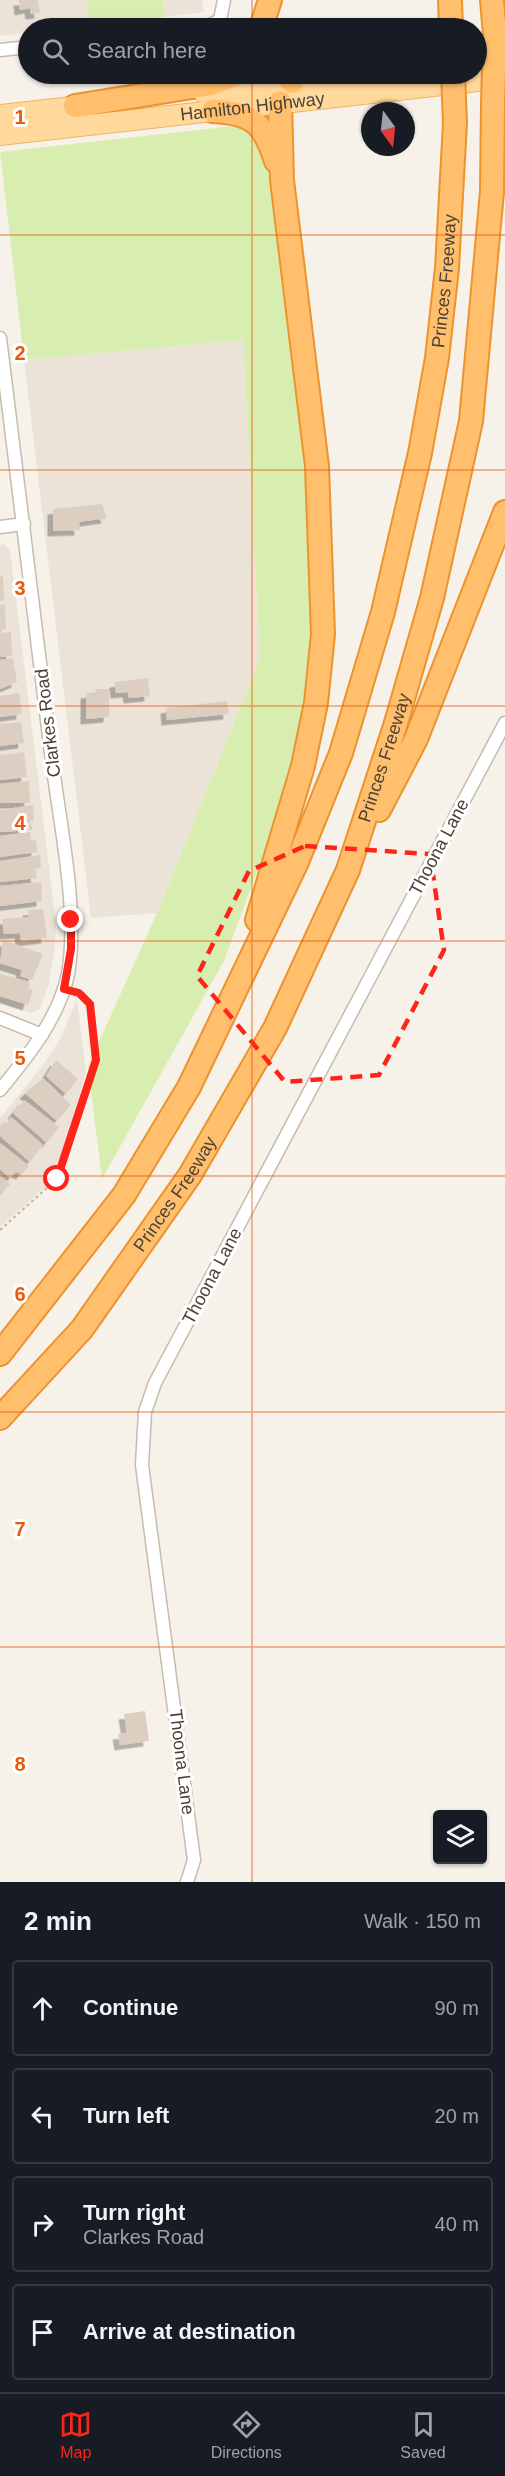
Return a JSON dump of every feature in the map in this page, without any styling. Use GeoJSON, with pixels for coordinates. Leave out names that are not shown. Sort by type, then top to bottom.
{"type":"FeatureCollection","features":[{"type":"Feature","properties":{"kind":"highway"},"geometry":{"type":"LineString","coordinates":[[265,18],[272,0]]}},
{"type":"Feature","properties":{"kind":"highway"},"geometry":{"type":"LineString","coordinates":[[272,0],[273,18]]}},
{"type":"Feature","properties":{"kind":"highway"},"geometry":{"type":"LineString","coordinates":[[450,0],[451,18]]}},
{"type":"Feature","properties":{"kind":"highway","name":"Princes Freeway"},"geometry":{"type":"LineString","coordinates":[[0,1418],[82,1329],[190,1175],[275,1028],[348,870],[396,723],[432,598],[471,422],[492,192],[495,35],[492,0]]}},
{"type":"Feature","properties":{"kind":"highway"},"geometry":{"type":"LineString","coordinates":[[75,106],[211,84]]}},
{"type":"Feature","properties":{"kind":"highway","name":"Princes Freeway"},"geometry":{"type":"LineString","coordinates":[[0,1354],[124,1196],[189,1087],[297,862],[340,753],[383,612],[420,453],[436,358],[447,268],[455,123],[453,84]]}},
{"type":"Feature","properties":{"kind":"highway"},"geometry":{"type":"LineString","coordinates":[[241,976],[303,766],[316,703],[323,634],[322,555],[317,466],[282,180],[280,102]]}},
{"type":"Feature","properties":{"kind":"highway"},"geometry":{"type":"LineString","coordinates":[[213,111],[246,116],[259,125],[270,143],[282,180]]}},
{"type":"Feature","properties":{"kind":"highway"},"geometry":{"type":"LineString","coordinates":[[348,870],[416,739],[505,512]]}},
{"type":"Feature","properties":{"kind":"main road"},"geometry":{"type":"LineString","coordinates":[[487,62],[505,60]]}},
{"type":"Feature","properties":{"kind":"main road","name":"Hamilton Highway"},"geometry":{"type":"LineString","coordinates":[[487,80],[505,78]]}},
{"type":"Feature","properties":{"kind":"main road","name":"Hamilton Highway"},"geometry":{"type":"LineString","coordinates":[[0,115],[243,84]]}},
{"type":"Feature","properties":{"kind":"main road"},"geometry":{"type":"LineString","coordinates":[[280,102],[287,84]]}},
{"type":"Feature","properties":{"kind":"main road"},"geometry":{"type":"LineString","coordinates":[[301,84],[329,98]]}},
{"type":"Feature","properties":{"kind":"main road","name":"Hamilton Highway"},"geometry":{"type":"LineString","coordinates":[[0,135],[452,84]]}},
{"type":"Feature","properties":{"kind":"street"},"geometry":{"type":"LineString","coordinates":[[220,18],[224,0]]}},
{"type":"Feature","properties":{"kind":"street"},"geometry":{"type":"LineString","coordinates":[[0,50],[18,48]]}},
{"type":"Feature","properties":{"kind":"street","name":"Clarkes Road"},"geometry":{"type":"LineString","coordinates":[[0,338],[71,920],[71,949],[64,989],[42,1035],[0,1090]]}},
{"type":"Feature","properties":{"kind":"street"},"geometry":{"type":"LineString","coordinates":[[0,527],[24,524]]}},
{"type":"Feature","properties":{"kind":"street","name":"Thoona Lane"},"geometry":{"type":"LineString","coordinates":[[187,1882],[194,1860],[142,1465],[145,1412],[155,1383],[505,723]]}},
{"type":"Feature","properties":{"kind":"street"},"geometry":{"type":"LineString","coordinates":[[0,1018],[42,1035]]}},
{"type":"Feature","properties":{"kind":"path"},"geometry":{"type":"LineString","coordinates":[[0,1230],[57,1179],[94,1073],[95,1041],[90,1004],[79,993],[64,989]]}},
{"type":"Feature","properties":{"kind":"highlighted area"},"geometry":{"type":"Polygon","coordinates":[[[305,846],[430,854],[444,950],[379,1075],[285,1082],[197,976],[249,871],[305,846]]]}},
{"type":"Feature","properties":{"kind":"shaded area"},"geometry":{"type":"Polygon","coordinates":[[[0,0],[86,0],[88,18],[18,18],[18,33],[0,36],[0,0]]]}},
{"type":"Feature","properties":{"kind":"shaded area"},"geometry":{"type":"Polygon","coordinates":[[[163,0],[202,0],[204,12],[165,17],[163,0]]]}},
{"type":"Feature","properties":{"kind":"shaded area"},"geometry":{"type":"Polygon","coordinates":[[[243,340],[260,659],[157,913],[91,918],[24,360],[243,340]]]}},
{"type":"Feature","properties":{"kind":"shaded area"},"geometry":{"type":"Polygon","coordinates":[[[4,544],[10,550],[56,924],[48,987],[40,1009],[31,1013],[0,1003],[0,545],[4,544]]]}},
{"type":"Feature","properties":{"kind":"shaded area"},"geometry":{"type":"Polygon","coordinates":[[[77,999],[86,1072],[55,1178],[0,1227],[0,1118],[40,1069],[61,1038],[77,999]]]}},
{"type":"Feature","properties":{"kind":"green space"},"geometry":{"type":"Polygon","coordinates":[[[86,0],[163,0],[165,17],[88,18],[86,0]]]}},
{"type":"Feature","properties":{"kind":"green space"},"geometry":{"type":"Polygon","coordinates":[[[234,126],[258,137],[269,167],[298,375],[311,517],[314,578],[310,671],[294,762],[282,804],[224,961],[102,1179],[88,1066],[157,913],[260,659],[243,340],[24,360],[0,152],[234,126]]]}},
{"type":"Feature","properties":{"kind":"building"},"geometry":{"type":"Polygon","coordinates":[[[19,0],[38,0],[40,13],[31,14],[30,8],[20,10],[19,0]]]}},
{"type":"Feature","properties":{"kind":"building"},"geometry":{"type":"Polygon","coordinates":[[[102,504],[107,518],[79,522],[80,530],[53,531],[53,509],[102,504]]]}},
{"type":"Feature","properties":{"kind":"building"},"geometry":{"type":"Polygon","coordinates":[[[3,576],[4,600],[0,601],[0,577],[3,576]]]}},
{"type":"Feature","properties":{"kind":"building"},"geometry":{"type":"Polygon","coordinates":[[[0,605],[5,605],[6,629],[0,630],[0,605]]]}},
{"type":"Feature","properties":{"kind":"building"},"geometry":{"type":"Polygon","coordinates":[[[11,632],[12,656],[0,657],[0,633],[11,632]]]}},
{"type":"Feature","properties":{"kind":"building"},"geometry":{"type":"Polygon","coordinates":[[[13,658],[17,682],[0,689],[0,660],[13,658]]]}},
{"type":"Feature","properties":{"kind":"building"},"geometry":{"type":"Polygon","coordinates":[[[148,678],[150,696],[129,698],[128,692],[116,693],[115,682],[148,678]]]}},
{"type":"Feature","properties":{"kind":"building"},"geometry":{"type":"Polygon","coordinates":[[[95,689],[109,689],[109,717],[86,719],[86,693],[96,692],[95,689]]]}},
{"type":"Feature","properties":{"kind":"building"},"geometry":{"type":"Polygon","coordinates":[[[19,693],[22,714],[0,717],[0,696],[19,693]]]}},
{"type":"Feature","properties":{"kind":"building"},"geometry":{"type":"Polygon","coordinates":[[[227,701],[229,714],[167,720],[166,708],[227,701]]]}},
{"type":"Feature","properties":{"kind":"building"},"geometry":{"type":"Polygon","coordinates":[[[21,722],[24,743],[0,746],[0,724],[21,722]]]}},
{"type":"Feature","properties":{"kind":"building"},"geometry":{"type":"Polygon","coordinates":[[[24,752],[27,777],[0,780],[0,755],[24,752]]]}},
{"type":"Feature","properties":{"kind":"building"},"geometry":{"type":"Polygon","coordinates":[[[29,781],[30,803],[0,803],[0,784],[29,781]]]}},
{"type":"Feature","properties":{"kind":"building"},"geometry":{"type":"Polygon","coordinates":[[[33,805],[34,820],[30,821],[33,830],[0,832],[0,810],[33,805]]]}},
{"type":"Feature","properties":{"kind":"building"},"geometry":{"type":"Polygon","coordinates":[[[30,832],[31,841],[36,840],[37,852],[0,857],[0,836],[30,832]]]}},
{"type":"Feature","properties":{"kind":"building"},"geometry":{"type":"Polygon","coordinates":[[[40,855],[41,868],[35,869],[37,878],[0,882],[0,861],[40,855]]]}},
{"type":"Feature","properties":{"kind":"building"},"geometry":{"type":"Polygon","coordinates":[[[41,882],[42,901],[0,906],[0,886],[41,882]]]}},
{"type":"Feature","properties":{"kind":"building"},"geometry":{"type":"Polygon","coordinates":[[[43,909],[47,938],[21,941],[20,933],[4,934],[2,919],[29,917],[28,910],[43,909]]]}},
{"type":"Feature","properties":{"kind":"building"},"geometry":{"type":"Polygon","coordinates":[[[3,940],[43,954],[32,980],[20,976],[22,970],[0,963],[3,940]]]}},
{"type":"Feature","properties":{"kind":"building"},"geometry":{"type":"Polygon","coordinates":[[[0,974],[30,982],[28,989],[33,990],[28,1005],[0,996],[0,974]]]}},
{"type":"Feature","properties":{"kind":"building"},"geometry":{"type":"Polygon","coordinates":[[[56,1060],[78,1079],[66,1094],[46,1076],[56,1060]]]}},
{"type":"Feature","properties":{"kind":"building"},"geometry":{"type":"Polygon","coordinates":[[[43,1078],[71,1105],[57,1121],[25,1093],[43,1078]]]}},
{"type":"Feature","properties":{"kind":"building"},"geometry":{"type":"Polygon","coordinates":[[[24,1100],[59,1127],[47,1143],[13,1113],[24,1100]]]}},
{"type":"Feature","properties":{"kind":"building"},"geometry":{"type":"Polygon","coordinates":[[[11,1117],[43,1145],[30,1162],[0,1136],[0,1125],[3,1122],[6,1124],[11,1117]]]}},
{"type":"Feature","properties":{"kind":"building"},"geometry":{"type":"Polygon","coordinates":[[[0,1143],[29,1166],[21,1174],[16,1172],[10,1178],[0,1169],[0,1143]]]}},
{"type":"Feature","properties":{"kind":"building"},"geometry":{"type":"Polygon","coordinates":[[[0,1175],[10,1184],[0,1196],[0,1175]]]}},
{"type":"Feature","properties":{"kind":"building"},"geometry":{"type":"Polygon","coordinates":[[[145,1711],[149,1741],[120,1745],[118,1734],[127,1733],[124,1714],[145,1711]]]}},
{"type":"Feature","properties":{"kind":"route"},"geometry":{"type":"LineString","coordinates":[[57,1179],[62,1171],[85,1093],[94,1073],[96,1060],[90,1004],[85,996],[64,989],[71,949],[71,920]]}}]}
